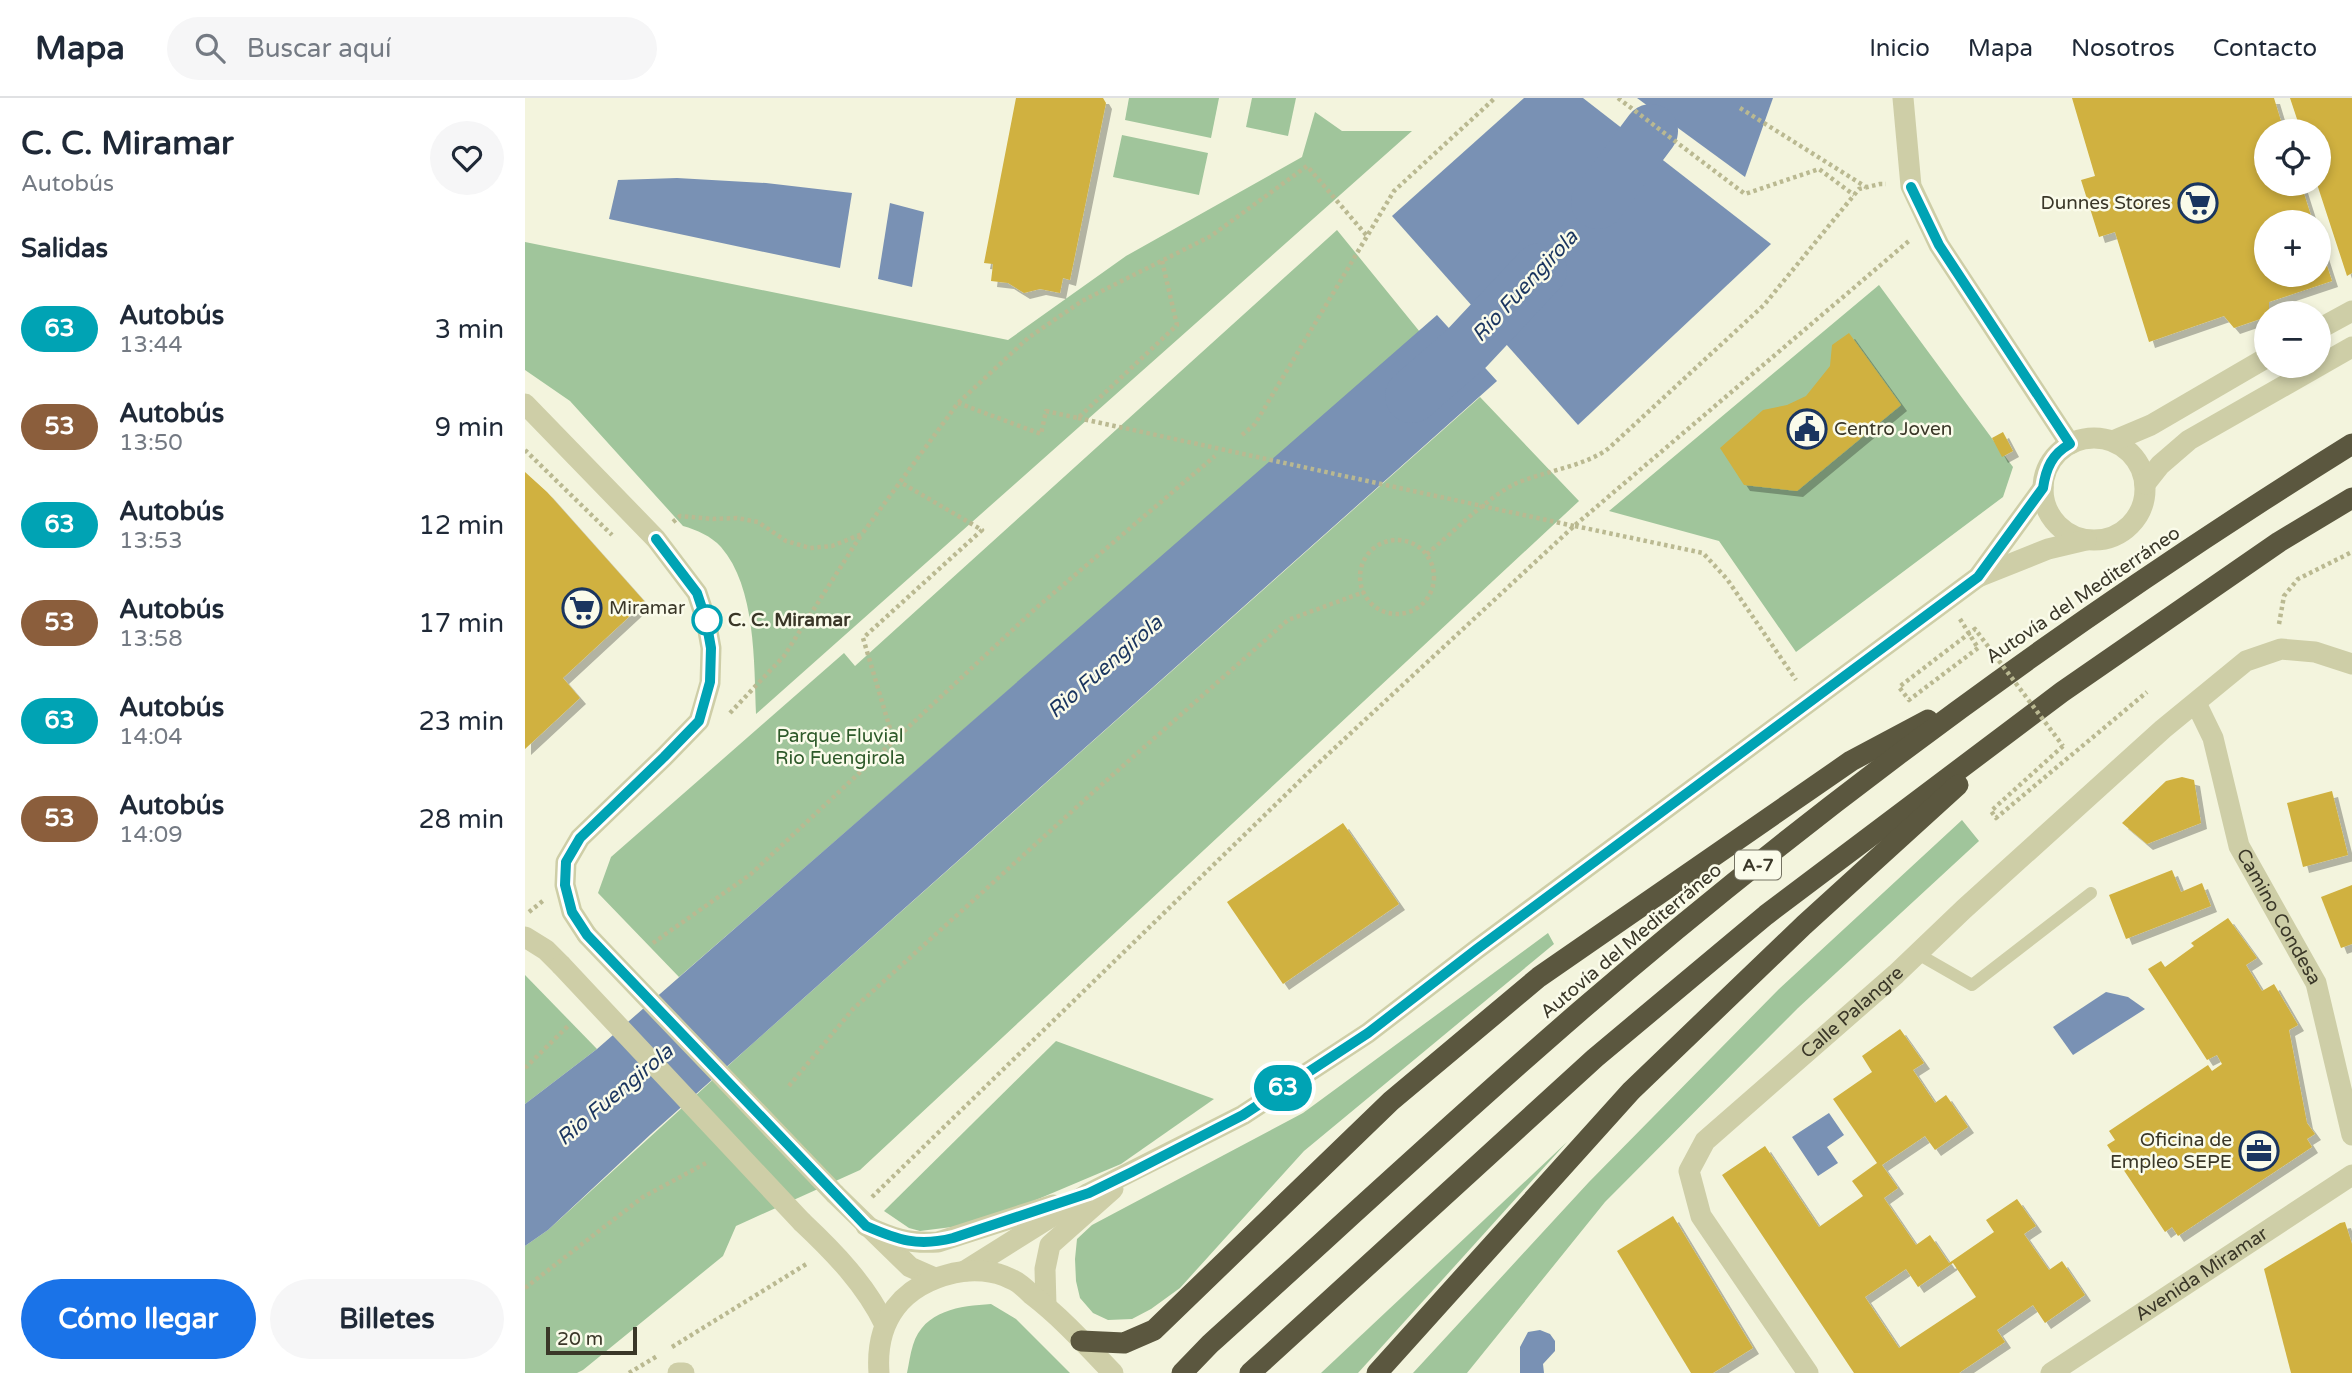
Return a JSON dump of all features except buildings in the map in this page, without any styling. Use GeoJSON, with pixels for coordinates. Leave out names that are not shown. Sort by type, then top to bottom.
{"type":"FeatureCollection","features":[{"type":"Feature","properties":{"kind":"highway","name":"Autovía del Mediterráneo"},"geometry":{"type":"LineString","coordinates":[[1182,1373],[1210,1344],[1580,1011],[1834,804],[1988,687],[2258,503],[2352,444]]}},
{"type":"Feature","properties":{"kind":"highway","name":"A-7"},"geometry":{"type":"LineString","coordinates":[[1250,1373],[1595,1058],[1766,915],[2062,692],[2279,542],[2352,498]]}},
{"type":"Feature","properties":{"kind":"highway"},"geometry":{"type":"LineString","coordinates":[[1081,1341],[1124,1343],[1154,1330],[1391,1101],[1539,977],[1851,761],[1988,687]]}},
{"type":"Feature","properties":{"kind":"highway"},"geometry":{"type":"LineString","coordinates":[[1377,1373],[1631,1091],[1804,925],[2062,692]]}},
{"type":"Feature","properties":{"kind":"street"},"geometry":{"type":"LineString","coordinates":[[1903,98],[1911,187],[1939,245],[2070,444]]}},
{"type":"Feature","properties":{"kind":"street"},"geometry":{"type":"LineString","coordinates":[[2331,323],[2352,312]]}},
{"type":"Feature","properties":{"kind":"street"},"geometry":{"type":"LineString","coordinates":[[2145,484],[2159,465],[2189,440],[2352,347]]}},
{"type":"Feature","properties":{"kind":"street"},"geometry":{"type":"LineString","coordinates":[[2113,441],[2151,425],[2254,365]]}},
{"type":"Feature","properties":{"kind":"street"},"geometry":{"type":"LineString","coordinates":[[525,404],[656,539],[697,593],[711,648],[710,682],[699,721],[580,838],[566,862],[565,885],[572,912],[587,935],[860,1221],[910,1267],[935,1278]]}},
{"type":"Feature","properties":{"kind":"street"},"geometry":{"type":"LineString","coordinates":[[965,1271],[1089,1193],[1243,1115],[1368,1033],[1978,577],[2047,549],[2116,536],[2129,527],[2144,502],[2145,484],[2140,467],[2130,453],[2113,441],[2089,438],[2070,444],[2058,451],[2045,474],[2043,488],[2050,516],[2072,536],[2086,540]]}},
{"type":"Feature","properties":{"kind":"street"},"geometry":{"type":"LineString","coordinates":[[1978,577],[2043,488]]}},
{"type":"Feature","properties":{"kind":"street"},"geometry":{"type":"LineString","coordinates":[[2281,649],[2315,652],[2352,664]]}},
{"type":"Feature","properties":{"kind":"street","name":"Calle Palangre"},"geometry":{"type":"LineString","coordinates":[[1808,1373],[1702,1216],[1689,1171],[1705,1141],[1918,954],[2163,729],[2246,661],[2281,649]]}},
{"type":"Feature","properties":{"kind":"street","name":"Camino Condesa"},"geometry":{"type":"LineString","coordinates":[[2196,703],[2213,738],[2239,846],[2316,982],[2352,1135]]}},
{"type":"Feature","properties":{"kind":"street"},"geometry":{"type":"LineString","coordinates":[[525,937],[546,950],[561,965],[802,1222],[827,1244],[874,1301],[885,1325]]}},
{"type":"Feature","properties":{"kind":"street"},"geometry":{"type":"LineString","coordinates":[[1046,1305],[1045,1269],[1051,1245],[1132,1172]]}},
{"type":"Feature","properties":{"kind":"street","name":"Avenida Miramar"},"geometry":{"type":"LineString","coordinates":[[2051,1373],[2352,1175]]}},
{"type":"Feature","properties":{"kind":"street"},"geometry":{"type":"LineString","coordinates":[[860,1221],[895,1239],[918,1243],[938,1242],[1089,1193]]}},
{"type":"Feature","properties":{"kind":"street"},"geometry":{"type":"LineString","coordinates":[[879,1373],[878,1356],[885,1325],[894,1309],[909,1292],[935,1278],[965,1271],[989,1272],[1012,1279],[1046,1305],[1113,1373]]}},
{"type":"Feature","properties":{"kind":"street"},"geometry":{"type":"LineString","coordinates":[[678,1373],[684,1373]]}},
{"type":"Feature","properties":{"kind":"lane"},"geometry":{"type":"LineString","coordinates":[[1918,954],[1972,985],[2091,893]]}},
{"type":"Feature","properties":{"kind":"path"},"geometry":{"type":"LineString","coordinates":[[1242,435],[1255,424],[1394,191],[1495,98]]}},
{"type":"Feature","properties":{"kind":"path"},"geometry":{"type":"LineString","coordinates":[[1618,98],[1745,194],[1819,169],[1854,195]]}},
{"type":"Feature","properties":{"kind":"path"},"geometry":{"type":"LineString","coordinates":[[1740,108],[1866,187]]}},
{"type":"Feature","properties":{"kind":"path"},"geometry":{"type":"LineString","coordinates":[[699,721],[716,726],[784,656],[862,534],[958,403],[1028,338],[1071,309],[1211,236],[1307,166],[1367,236]]}},
{"type":"Feature","properties":{"kind":"path"},"geometry":{"type":"LineString","coordinates":[[1427,554],[1504,490],[1600,455],[1609,448],[1764,305],[1859,189],[1880,184],[1911,187]]}},
{"type":"Feature","properties":{"kind":"path"},"geometry":{"type":"LineString","coordinates":[[860,1221],[1311,771],[1574,526],[1929,223]]}},
{"type":"Feature","properties":{"kind":"path"},"geometry":{"type":"LineString","coordinates":[[1078,418],[1177,325],[1162,261]]}},
{"type":"Feature","properties":{"kind":"path"},"geometry":{"type":"LineString","coordinates":[[958,403],[1041,434],[1046,411],[1703,553],[1727,579],[1811,701]]}},
{"type":"Feature","properties":{"kind":"path"},"geometry":{"type":"LineString","coordinates":[[653,943],[751,873],[1036,608],[1215,456]]}},
{"type":"Feature","properties":{"kind":"path"},"geometry":{"type":"LineString","coordinates":[[894,742],[863,638],[982,530],[900,482]]}},
{"type":"Feature","properties":{"kind":"path"},"geometry":{"type":"LineString","coordinates":[[656,539],[680,516],[737,518],[758,522],[786,541],[810,548],[832,546],[862,534]]}},
{"type":"Feature","properties":{"kind":"path"},"geometry":{"type":"LineString","coordinates":[[1406,540],[1417,545],[1433,564],[1435,576],[1428,599],[1409,613],[1385,612],[1375,607],[1364,592],[1360,574],[1364,561],[1381,543],[1406,540]]}},
{"type":"Feature","properties":{"kind":"path"},"geometry":{"type":"LineString","coordinates":[[2281,649],[2279,622],[2284,596],[2298,579],[2352,552]]}},
{"type":"Feature","properties":{"kind":"path"},"geometry":{"type":"LineString","coordinates":[[789,1086],[853,1009],[1288,620],[1364,592]]}},
{"type":"Feature","properties":{"kind":"path"},"geometry":{"type":"LineString","coordinates":[[1978,648],[1909,700],[1899,687],[1975,629],[2063,746],[1991,811],[1996,818],[2147,692]]}},
{"type":"Feature","properties":{"kind":"path"},"geometry":{"type":"LineString","coordinates":[[525,1068],[570,1024]]}},
{"type":"Feature","properties":{"kind":"path"},"geometry":{"type":"LineString","coordinates":[[525,1288],[643,1197],[708,1162]]}},
{"type":"Feature","properties":{"kind":"path"},"geometry":{"type":"LineString","coordinates":[[629,1373],[797,1271],[827,1244]]}},
{"type":"Feature","properties":{"kind":"green space"},"geometry":{"type":"Polygon","coordinates":[[[1129,98],[1219,98],[1211,138],[1125,120],[1129,98]]]}},
{"type":"Feature","properties":{"kind":"green space"},"geometry":{"type":"Polygon","coordinates":[[[1252,98],[1296,98],[1288,136],[1246,127],[1252,98]]]}},
{"type":"Feature","properties":{"kind":"green space"},"geometry":{"type":"Polygon","coordinates":[[[1315,112],[1342,131],[1412,131],[756,714],[755,672],[747,604],[741,583],[721,547],[699,532],[683,526],[570,401],[525,370],[525,242],[1008,340],[1126,256],[1302,157],[1315,112]]]}},
{"type":"Feature","properties":{"kind":"green space"},"geometry":{"type":"Polygon","coordinates":[[[1122,135],[1208,153],[1199,195],[1113,177],[1122,135]]]}},
{"type":"Feature","properties":{"kind":"green space","name":"Parque Fluvial Rio Fuengirola"},"geometry":{"type":"Polygon","coordinates":[[[1337,230],[1420,332],[679,977],[598,893],[611,857],[844,653],[855,666],[1337,230]]]}},
{"type":"Feature","properties":{"kind":"green space"},"geometry":{"type":"Polygon","coordinates":[[[1879,285],[2013,467],[2003,497],[1796,652],[1719,541],[1609,511],[1879,285]]]}},
{"type":"Feature","properties":{"kind":"green space"},"geometry":{"type":"Polygon","coordinates":[[[1480,397],[1579,501],[860,1170],[736,1226],[723,1256],[583,1370],[577,1373],[525,1373],[525,1246],[548,1230],[751,1045],[1480,397]]]}},
{"type":"Feature","properties":{"kind":"green space"},"geometry":{"type":"Polygon","coordinates":[[[1962,820],[1979,841],[1798,1008],[1605,1202],[1467,1373],[1413,1373],[1589,1182],[1779,989],[1962,820]]]}},
{"type":"Feature","properties":{"kind":"green space"},"geometry":{"type":"Polygon","coordinates":[[[1548,933],[1554,944],[1304,1151],[1180,1288],[1132,1319],[1108,1320],[1093,1313],[1080,1298],[1076,1281],[1077,1239],[1092,1225],[1303,1113],[1548,933]]]}},
{"type":"Feature","properties":{"kind":"green space"},"geometry":{"type":"Polygon","coordinates":[[[525,975],[597,1049],[525,1104],[525,975]]]}},
{"type":"Feature","properties":{"kind":"green space"},"geometry":{"type":"Polygon","coordinates":[[[1056,1041],[1214,1099],[1121,1164],[1024,1205],[960,1226],[920,1231],[909,1228],[884,1211],[1056,1041]]]}},
{"type":"Feature","properties":{"kind":"green space"},"geometry":{"type":"Polygon","coordinates":[[[1567,1142],[1358,1373],[1321,1373],[1567,1142]]]}},
{"type":"Feature","properties":{"kind":"green space"},"geometry":{"type":"Polygon","coordinates":[[[991,1304],[1016,1319],[1070,1373],[907,1373],[913,1345],[925,1324],[945,1312],[967,1306],[991,1304]]]}},
{"type":"Feature","properties":{"kind":"water"},"geometry":{"type":"Polygon","coordinates":[[[1524,98],[1583,98],[1771,244],[1578,425],[1392,216],[1524,98]]]}},
{"type":"Feature","properties":{"kind":"water"},"geometry":{"type":"Polygon","coordinates":[[[1637,98],[1773,98],[1745,177],[1637,98]]]}},
{"type":"Feature","properties":{"kind":"water"},"geometry":{"type":"Polygon","coordinates":[[[677,178],[766,183],[852,193],[840,268],[609,219],[618,180],[677,178]]]}},
{"type":"Feature","properties":{"kind":"water"},"geometry":{"type":"Polygon","coordinates":[[[890,203],[924,212],[912,287],[878,279],[890,203]]]}},
{"type":"Feature","properties":{"kind":"water"},"geometry":{"type":"Polygon","coordinates":[[[1437,315],[1497,381],[651,1134],[548,1230],[525,1246],[525,1104],[597,1049],[1437,315]]]}},
{"type":"Feature","properties":{"kind":"water"},"geometry":{"type":"Polygon","coordinates":[[[2106,992],[2128,997],[2145,1009],[2073,1055],[2053,1027],[2106,992]]]}},
{"type":"Feature","properties":{"kind":"water"},"geometry":{"type":"Polygon","coordinates":[[[1829,1113],[1844,1135],[1827,1147],[1838,1163],[1818,1176],[1792,1137],[1829,1113]]]}},
{"type":"Feature","properties":{"kind":"water"},"geometry":{"type":"Polygon","coordinates":[[[1540,1330],[1550,1334],[1555,1341],[1555,1351],[1543,1364],[1544,1373],[1520,1373],[1520,1347],[1528,1332],[1540,1330]]]}},
{"type":"Feature","properties":{"kind":"waterway","name":"Rio Fuengirola"},"geometry":{"type":"LineString","coordinates":[[1598,202],[1651,131]]}},
{"type":"Feature","properties":{"kind":"waterway","name":"Rio Fuengirola"},"geometry":{"type":"LineString","coordinates":[[1412,396],[1467,348],[1540,270]]}},
{"type":"Feature","properties":{"kind":"bus line","name":"63"},"geometry":{"type":"LineString","coordinates":[[656,539],[697,593],[711,648],[710,682],[699,721],[580,838],[566,862],[565,885],[572,912],[587,935],[866,1226],[895,1239],[918,1243],[953,1238],[1089,1193],[1243,1115],[1368,1033],[1978,577],[2043,488],[2051,461],[2058,451],[2070,444],[1939,245],[1911,187]]}},
{"type":"Feature","properties":{"kind":"place","name":"Dunnes Stores"},"geometry":{"type":"Point","coordinates":[2198,203]}},
{"type":"Feature","properties":{"kind":"place","name":"Centro Joven"},"geometry":{"type":"Point","coordinates":[1807,429]}},
{"type":"Feature","properties":{"kind":"place","name":"Miramar"},"geometry":{"type":"Point","coordinates":[582,608]}},
{"type":"Feature","properties":{"kind":"place","name":"C. C. Miramar"},"geometry":{"type":"Point","coordinates":[707,620]}},
{"type":"Feature","properties":{"kind":"place","name":"Oficina de Empleo SEPE"},"geometry":{"type":"Point","coordinates":[2259,1151]}}]}
